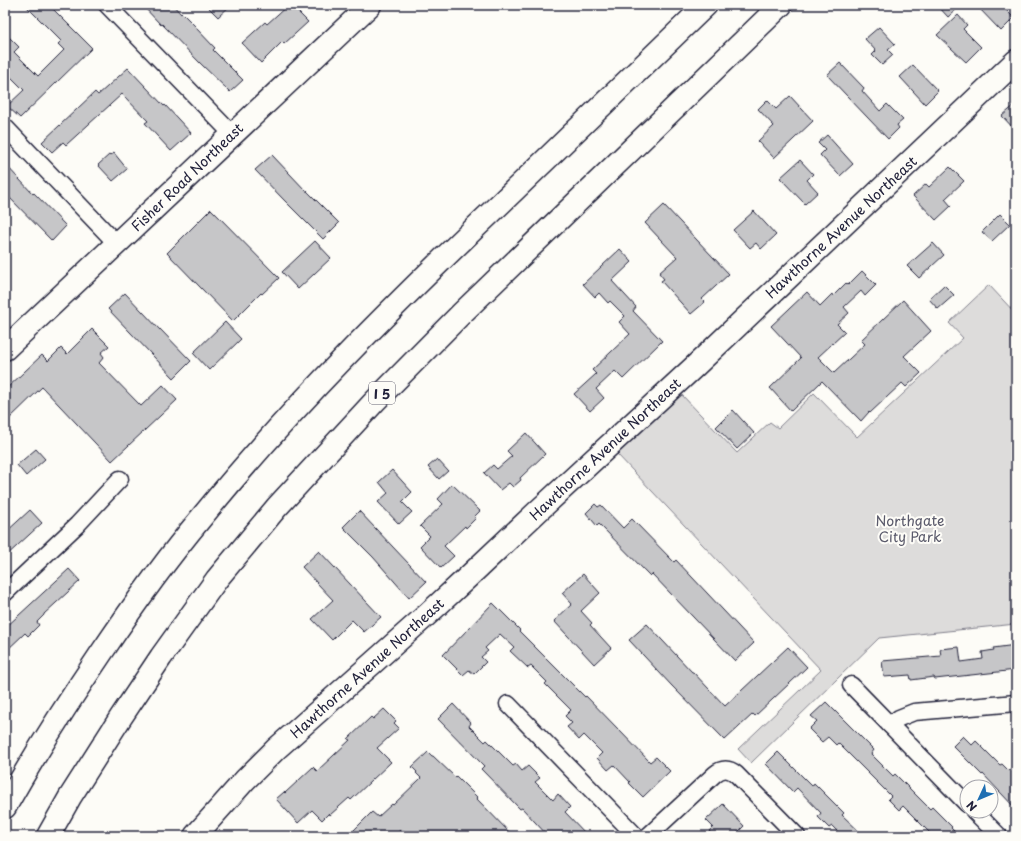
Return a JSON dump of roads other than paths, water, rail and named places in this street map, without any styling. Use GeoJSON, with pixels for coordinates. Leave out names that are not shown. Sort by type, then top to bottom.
{"type":"FeatureCollection","features":[{"type":"Feature","properties":{"kind":"main road","name":"Fisher Road Northeast"},"geometry":{"type":"LineString","coordinates":[[5,349],[370,5]]}},
{"type":"Feature","properties":{"kind":"main road"},"geometry":{"type":"LineString","coordinates":[[5,807],[84,678],[127,616],[199,519],[276,429],[326,375],[438,263],[706,5]]}},
{"type":"Feature","properties":{"kind":"main road","name":"I 5"},"geometry":{"type":"LineString","coordinates":[[48,836],[70,797],[161,657],[217,579],[277,507],[375,400],[461,314],[781,5]]}},
{"type":"Feature","properties":{"kind":"main road","name":"Hawthorne Avenue Northeast"},"geometry":{"type":"LineString","coordinates":[[195,836],[245,780],[276,750],[464,581],[693,368],[1016,61]]}},
{"type":"Feature","properties":{"kind":"street"},"geometry":{"type":"LineString","coordinates":[[107,5],[232,134]]}},
{"type":"Feature","properties":{"kind":"street"},"geometry":{"type":"LineString","coordinates":[[5,127],[117,244]]}},
{"type":"Feature","properties":{"kind":"street"},"geometry":{"type":"LineString","coordinates":[[5,593],[77,525],[120,479]]}},
{"type":"Feature","properties":{"kind":"street"},"geometry":{"type":"LineString","coordinates":[[851,685],[959,796]]}},
{"type":"Feature","properties":{"kind":"street"},"geometry":{"type":"LineString","coordinates":[[890,725],[899,718],[914,712],[1016,703]]}},
{"type":"Feature","properties":{"kind":"street"},"geometry":{"type":"LineString","coordinates":[[508,704],[636,836]]}},
{"type":"Feature","properties":{"kind":"street"},"geometry":{"type":"LineString","coordinates":[[648,836],[715,774],[726,769],[732,770],[798,836]]}},
{"type":"Feature","properties":{"kind":"street"},"geometry":{"type":"LineString","coordinates":[[982,819],[998,836]]}},
{"type":"Feature","properties":{"kind":"park label","name":"Northgate City Park"},"geometry":{"type":"Point","coordinates":[910,528]}}]}
